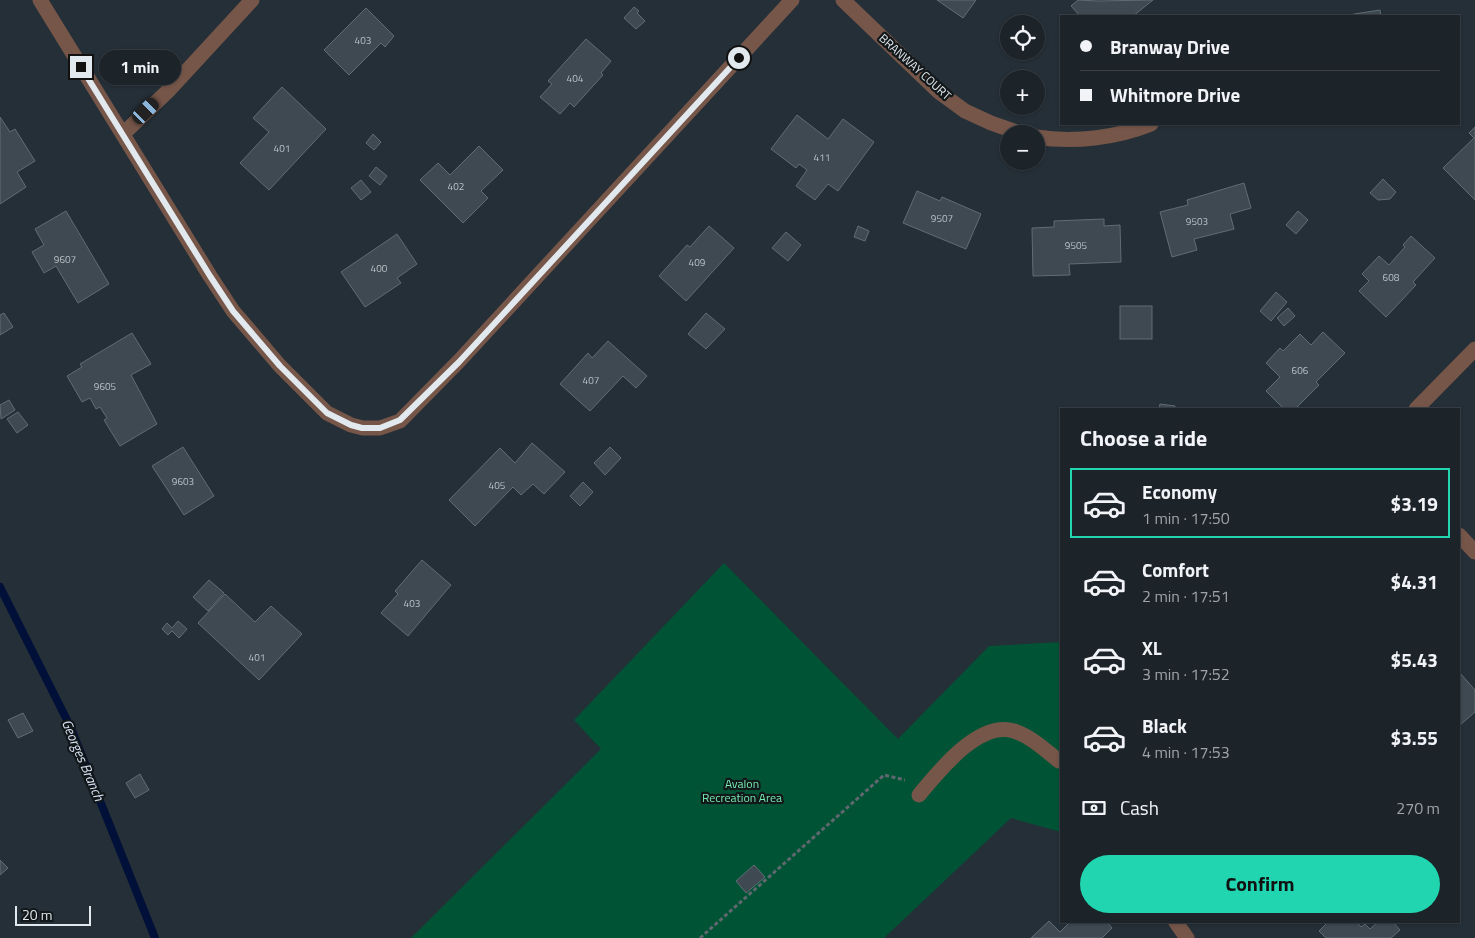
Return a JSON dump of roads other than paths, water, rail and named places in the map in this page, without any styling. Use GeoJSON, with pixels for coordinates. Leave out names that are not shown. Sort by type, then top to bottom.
{"type":"FeatureCollection","features":[{"type":"Feature","properties":{"kind":"street"},"geometry":{"type":"LineString","coordinates":[[40,0],[233,311],[280,366],[327,413],[351,425],[362,428],[380,428],[400,420],[459,362],[792,0]]}},
{"type":"Feature","properties":{"kind":"street"},"geometry":{"type":"LineString","coordinates":[[123,134],[170,88],[252,0]]}},
{"type":"Feature","properties":{"kind":"street","name":"BRANWAY COURT"},"geometry":{"type":"LineString","coordinates":[[843,0],[939,92],[966,111],[1000,126]]}},
{"type":"Feature","properties":{"kind":"street"},"geometry":{"type":"LineString","coordinates":[[1045,138],[1081,140],[1121,134],[1148,125]]}},
{"type":"Feature","properties":{"kind":"street"},"geometry":{"type":"LineString","coordinates":[[1417,408],[1475,348]]}},
{"type":"Feature","properties":{"kind":"street"},"geometry":{"type":"LineString","coordinates":[[1460,536],[1475,552]]}},
{"type":"Feature","properties":{"kind":"street"},"geometry":{"type":"LineString","coordinates":[[919,795],[950,759],[986,732],[1012,730],[1037,743],[1060,760]]}},
{"type":"Feature","properties":{"kind":"street"},"geometry":{"type":"LineString","coordinates":[[1176,923],[1187,938]]}},
{"type":"Feature","properties":{"kind":"waterway","name":"Georges Branch"},"geometry":{"type":"LineString","coordinates":[[0,587],[70,726],[155,938]]}},
{"type":"Feature","properties":{"kind":"park label","name":"Avalon Recreation Area"},"geometry":{"type":"Point","coordinates":[742,791]}}]}
